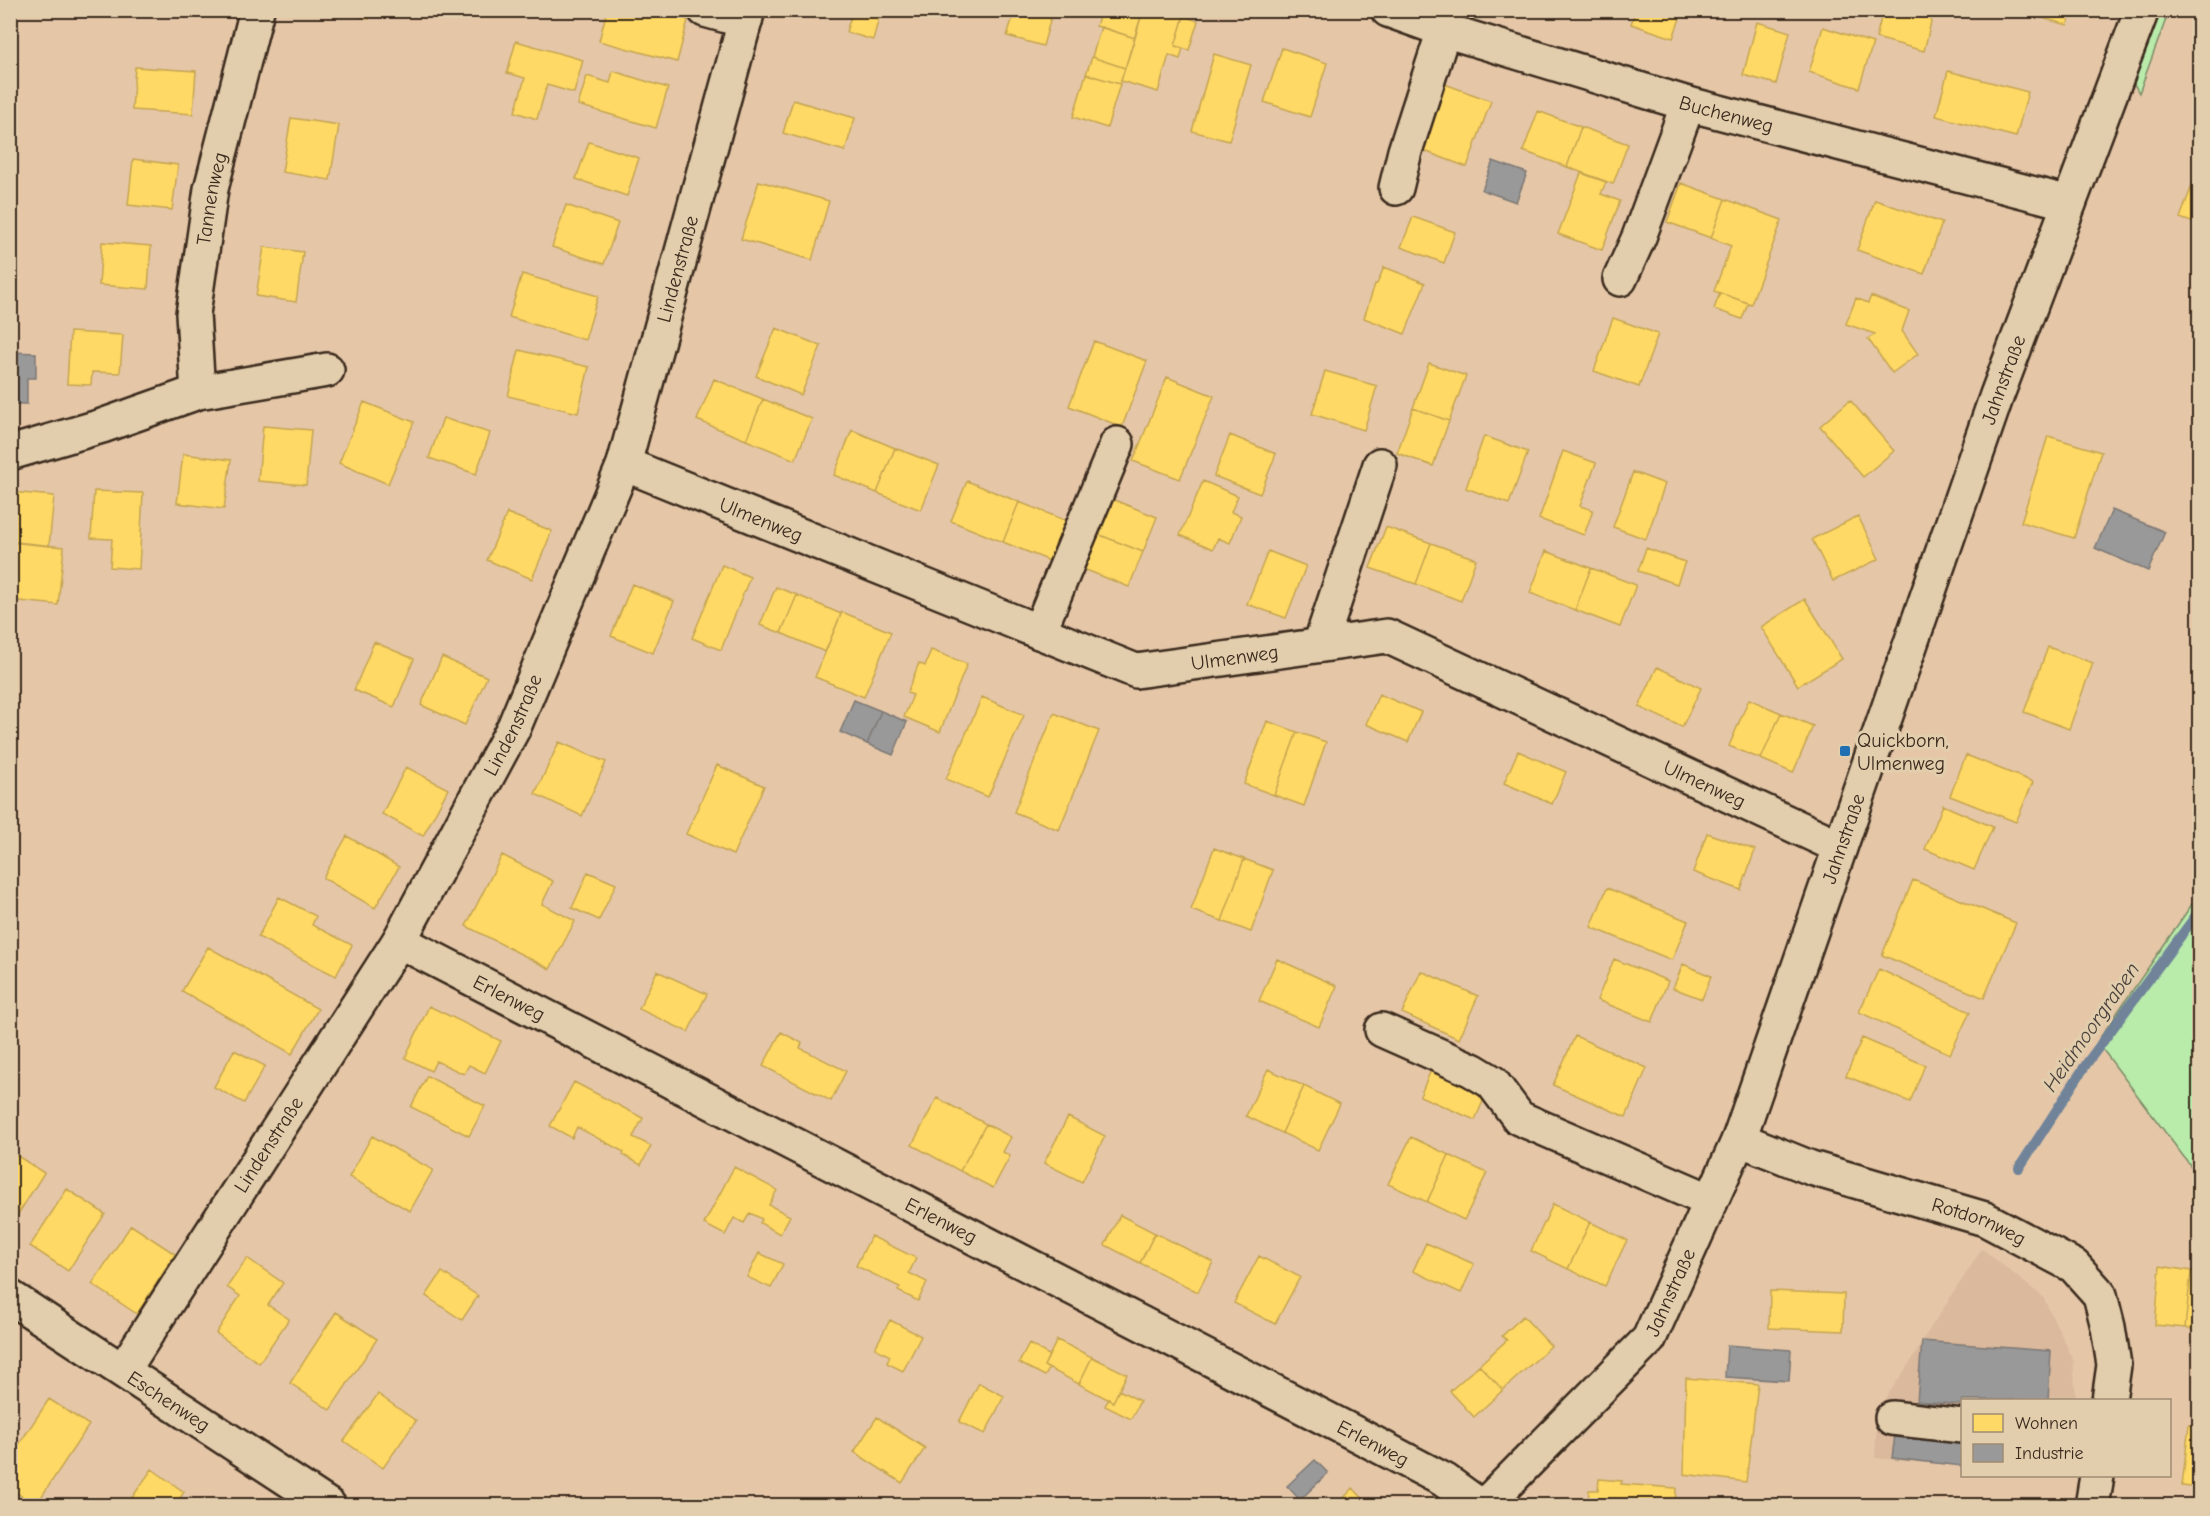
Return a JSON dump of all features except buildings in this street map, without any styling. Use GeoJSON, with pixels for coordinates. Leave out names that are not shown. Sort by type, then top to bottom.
{"type":"FeatureCollection","features":[{"type":"Feature","properties":{"kind":"street","name":"Tannenweg"},"geometry":{"type":"LineString","coordinates":[[198,392],[193,314],[211,189],[256,10]]}},
{"type":"Feature","properties":{"kind":"street"},"geometry":{"type":"LineString","coordinates":[[705,10],[746,16]]}},
{"type":"Feature","properties":{"kind":"street","name":"Buchenweg"},"geometry":{"type":"LineString","coordinates":[[1388,10],[1444,30],[1688,104],[2069,203]]}},
{"type":"Feature","properties":{"kind":"street","name":"Jahnstraße"},"geometry":{"type":"LineString","coordinates":[[1484,1506],[1649,1340],[1739,1139],[1997,395],[2142,10]]}},
{"type":"Feature","properties":{"kind":"street","name":"Lindenstraße"},"geometry":{"type":"LineString","coordinates":[[124,1369],[399,941],[514,728],[624,464],[746,16]]}},
{"type":"Feature","properties":{"kind":"street"},"geometry":{"type":"LineString","coordinates":[[1396,188],[1405,152],[1444,30]]}},
{"type":"Feature","properties":{"kind":"street"},"geometry":{"type":"LineString","coordinates":[[1620,279],[1639,237],[1688,104]]}},
{"type":"Feature","properties":{"kind":"street"},"geometry":{"type":"LineString","coordinates":[[10,453],[102,426],[198,392],[327,370]]}},
{"type":"Feature","properties":{"kind":"street"},"geometry":{"type":"LineString","coordinates":[[1039,632],[1117,444]]}},
{"type":"Feature","properties":{"kind":"street","name":"Ulmenweg"},"geometry":{"type":"LineString","coordinates":[[624,464],[1136,671],[1387,636],[1840,846]]}},
{"type":"Feature","properties":{"kind":"street"},"geometry":{"type":"LineString","coordinates":[[1320,645],[1380,465]]}},
{"type":"Feature","properties":{"kind":"street","name":"Erlenweg"},"geometry":{"type":"LineString","coordinates":[[399,941],[1358,1434],[1444,1480],[1480,1506]]}},
{"type":"Feature","properties":{"kind":"street"},"geometry":{"type":"LineString","coordinates":[[1382,1030],[1472,1070],[1492,1082],[1519,1118],[1711,1201]]}},
{"type":"Feature","properties":{"kind":"street","name":"Rotdornweg"},"geometry":{"type":"LineString","coordinates":[[1739,1139],[1811,1168],[1985,1220],[2074,1266],[2100,1295],[2114,1365],[2109,1399]]}},
{"type":"Feature","properties":{"kind":"street","name":"Eschenweg"},"geometry":{"type":"LineString","coordinates":[[10,1297],[124,1369],[329,1506]]}},
{"type":"Feature","properties":{"kind":"street"},"geometry":{"type":"LineString","coordinates":[[1892,1418],[1961,1426]]}},
{"type":"Feature","properties":{"kind":"street"},"geometry":{"type":"LineString","coordinates":[[2092,1506],[2097,1477]]}},
{"type":"Feature","properties":{"kind":"shaded area"},"geometry":{"type":"Polygon","coordinates":[[[1982,1249],[2043,1297],[2073,1359],[2076,1399],[1961,1399],[1961,1466],[1875,1458],[1877,1410],[1914,1357],[1982,1249]]]}},
{"type":"Feature","properties":{"kind":"green space"},"geometry":{"type":"Polygon","coordinates":[[[2155,11],[2169,11],[2139,93],[2131,78],[2155,11]]]}},
{"type":"Feature","properties":{"kind":"green space"},"geometry":{"type":"Polygon","coordinates":[[[2199,894],[2199,1177],[2097,1042],[2199,894]]]}},
{"type":"Feature","properties":{"kind":"waterway","name":"Heidmoorgraben"},"geometry":{"type":"LineString","coordinates":[[2019,1168],[2087,1063],[2200,910]]}},
{"type":"Feature","properties":{"kind":"place","name":"Quickborn, Ulmenweg"},"geometry":{"type":"Point","coordinates":[1845,751]}}]}
